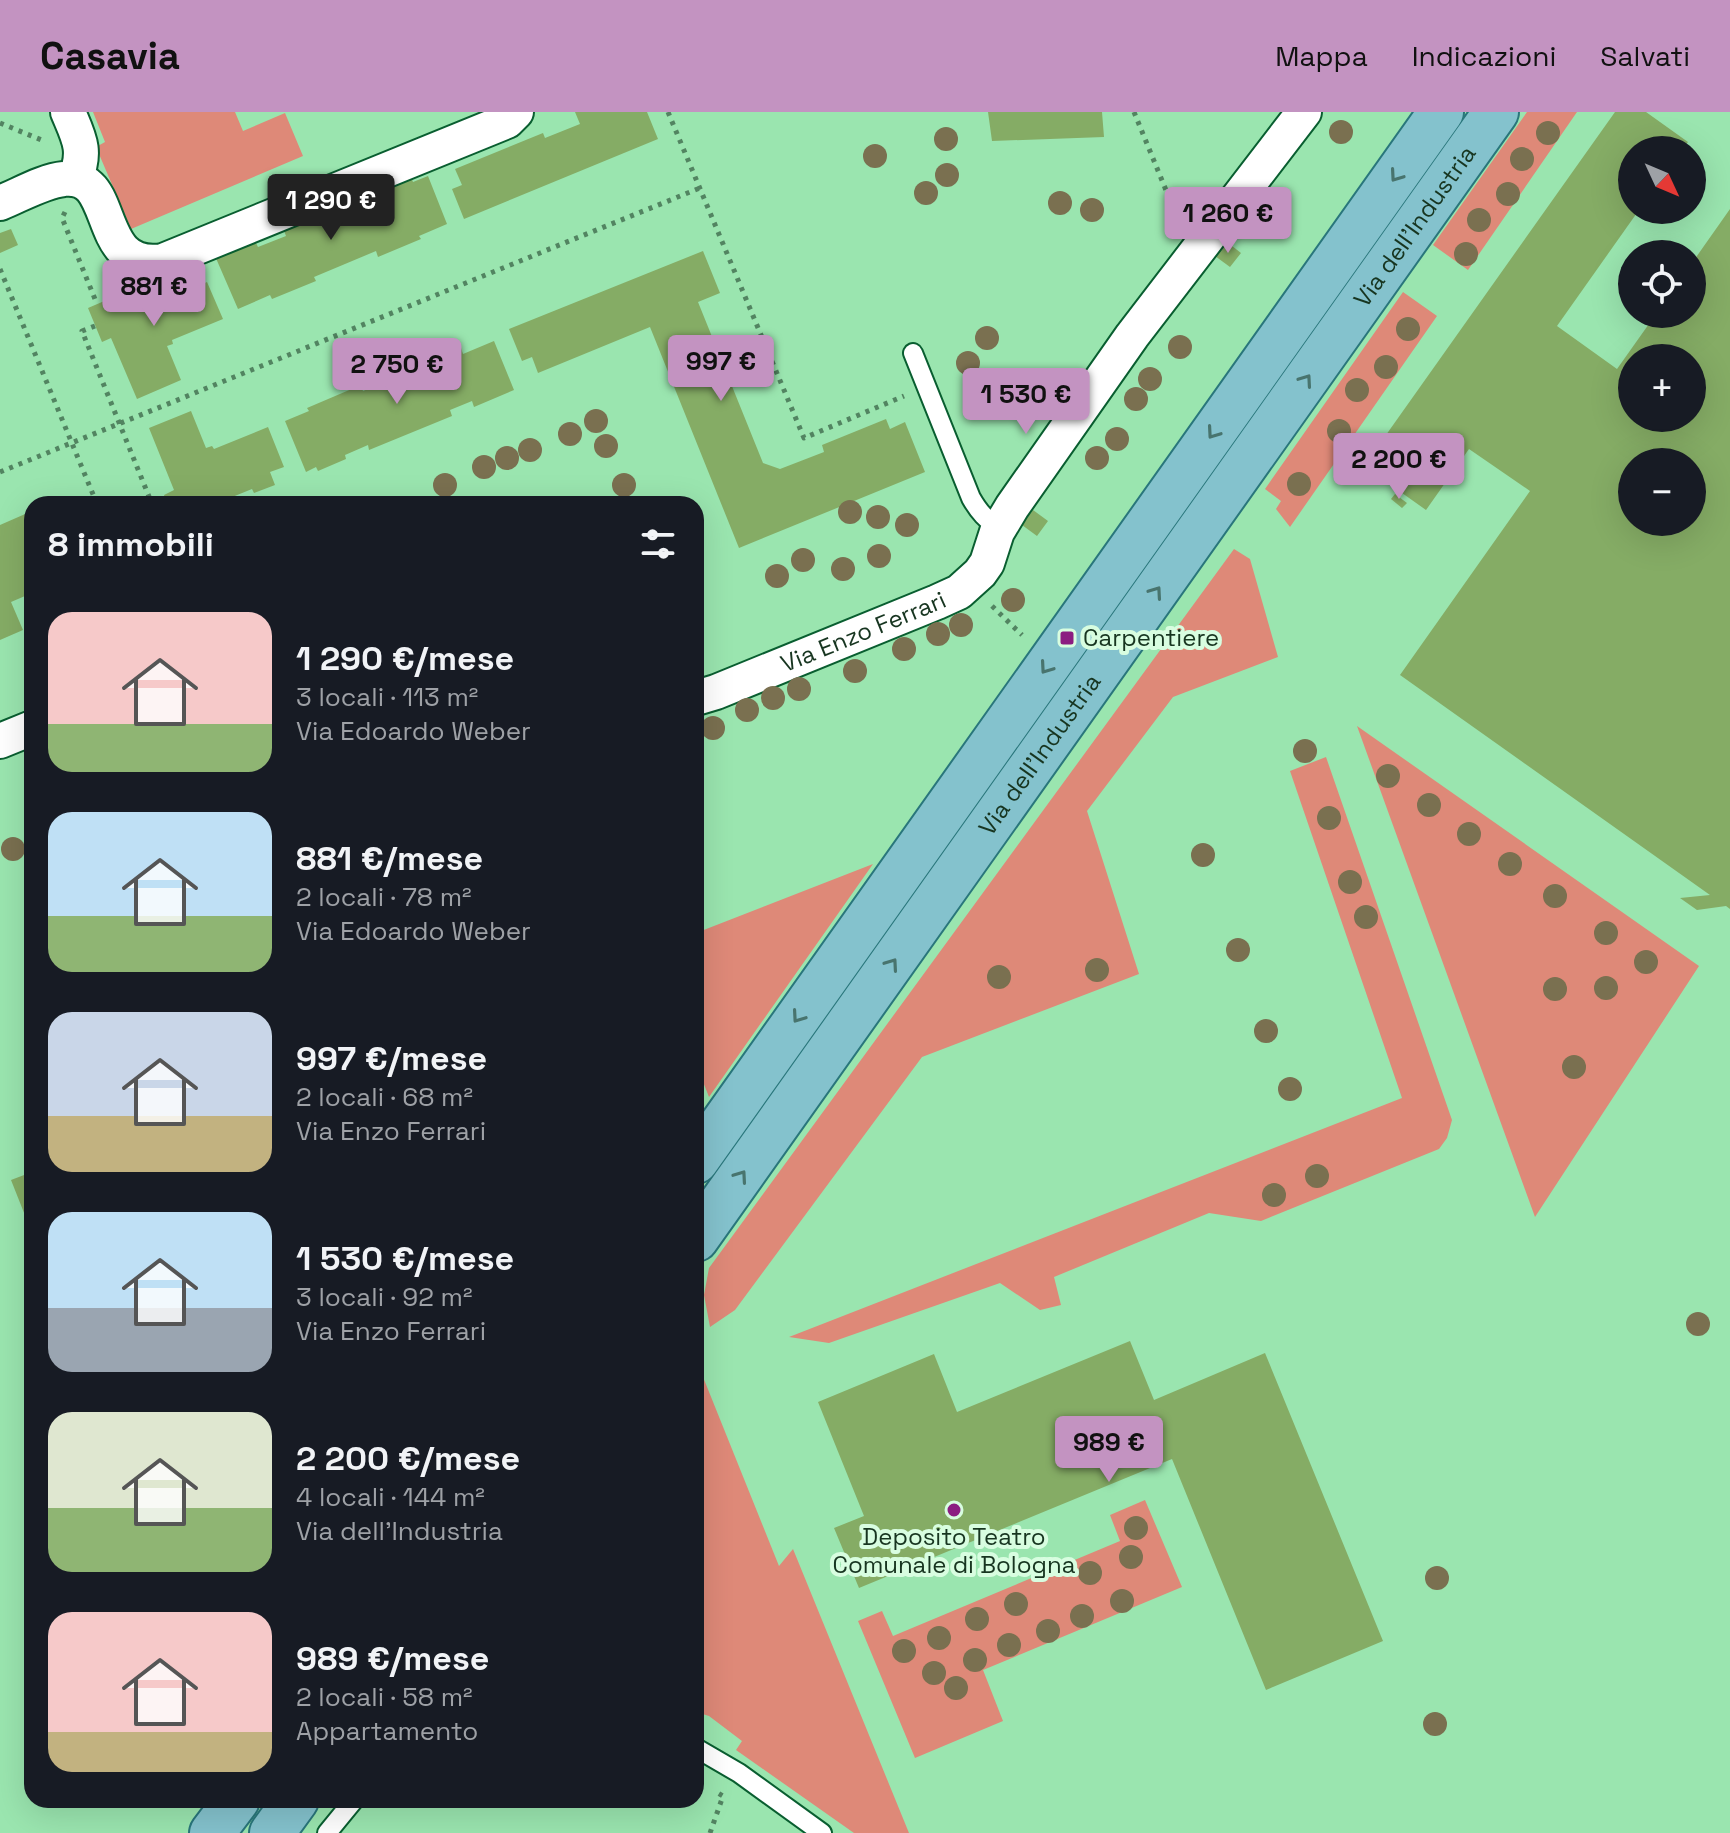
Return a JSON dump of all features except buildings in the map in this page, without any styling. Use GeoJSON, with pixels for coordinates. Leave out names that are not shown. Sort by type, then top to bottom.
{"type":"FeatureCollection","features":[{"type":"Feature","properties":{"kind":"main road","name":"Via dell'Industria"},"geometry":{"type":"LineString","coordinates":[[704,1150],[1441,112]]}},
{"type":"Feature","properties":{"kind":"main road","name":"Via dell'Industria"},"geometry":{"type":"LineString","coordinates":[[704,1228],[1496,112]]}},
{"type":"Feature","properties":{"kind":"main road"},"geometry":{"type":"LineString","coordinates":[[212,1833],[231,1808]]}},
{"type":"Feature","properties":{"kind":"main road"},"geometry":{"type":"LineString","coordinates":[[272,1833],[290,1808]]}},
{"type":"Feature","properties":{"kind":"street"},"geometry":{"type":"LineString","coordinates":[[68,112],[81,143],[80,167],[75,179]]}},
{"type":"Feature","properties":{"kind":"street"},"geometry":{"type":"LineString","coordinates":[[0,203],[48,183],[75,179],[96,193],[120,248],[133,259],[152,263],[507,121],[516,112]]}},
{"type":"Feature","properties":{"kind":"street","name":"Via Enzo Ferrari"},"geometry":{"type":"LineString","coordinates":[[704,696],[959,592],[974,579],[987,563],[1012,507],[1132,336],[1304,112]]}},
{"type":"Feature","properties":{"kind":"street"},"geometry":{"type":"LineString","coordinates":[[0,741],[24,731]]}},
{"type":"Feature","properties":{"kind":"lane"},"geometry":{"type":"LineString","coordinates":[[913,353],[971,498],[987,521],[1000,528]]}},
{"type":"Feature","properties":{"kind":"lane"},"geometry":{"type":"LineString","coordinates":[[704,1753],[739,1773],[822,1833]]}},
{"type":"Feature","properties":{"kind":"lane"},"geometry":{"type":"LineString","coordinates":[[327,1833],[347,1808]]}},
{"type":"Feature","properties":{"kind":"path"},"geometry":{"type":"LineString","coordinates":[[668,112],[804,438],[904,396]]}},
{"type":"Feature","properties":{"kind":"path"},"geometry":{"type":"LineString","coordinates":[[1134,112],[1180,223]]}},
{"type":"Feature","properties":{"kind":"path"},"geometry":{"type":"LineString","coordinates":[[0,472],[700,188]]}},
{"type":"Feature","properties":{"kind":"path"},"geometry":{"type":"LineString","coordinates":[[0,269],[94,496]]}},
{"type":"Feature","properties":{"kind":"path"},"geometry":{"type":"LineString","coordinates":[[95,326],[82,331],[149,496]]}},
{"type":"Feature","properties":{"kind":"path"},"geometry":{"type":"LineString","coordinates":[[986,599],[1024,636]]}},
{"type":"Feature","properties":{"kind":"path"},"geometry":{"type":"LineString","coordinates":[[710,1833],[723,1796],[715,1791]]}},
{"type":"Feature","properties":{"kind":"shaded area"},"geometry":{"type":"Polygon","coordinates":[[[93,112],[235,112],[243,131],[285,113],[303,156],[131,229],[96,147],[105,142],[93,112]]]}},
{"type":"Feature","properties":{"kind":"shaded area"},"geometry":{"type":"Polygon","coordinates":[[[1527,112],[1577,112],[1468,270],[1433,245],[1527,112]]]}},
{"type":"Feature","properties":{"kind":"shaded area"},"geometry":{"type":"Polygon","coordinates":[[[1403,292],[1437,316],[1290,527],[1276,509],[1281,501],[1265,489],[1403,292]]]}},
{"type":"Feature","properties":{"kind":"shaded area"},"geometry":{"type":"Polygon","coordinates":[[[1234,549],[1250,559],[1278,657],[1173,697],[1087,811],[1139,974],[922,1057],[735,1310],[710,1327],[704,1295],[709,1268],[1234,549]]]}},
{"type":"Feature","properties":{"kind":"shaded area"},"geometry":{"type":"Polygon","coordinates":[[[1357,726],[1699,966],[1535,1217],[1357,726]]]}},
{"type":"Feature","properties":{"kind":"shaded area"},"geometry":{"type":"Polygon","coordinates":[[[1326,757],[1452,1120],[1447,1138],[1439,1149],[1261,1221],[1209,1213],[1054,1277],[1061,1305],[1040,1310],[1000,1283],[829,1343],[789,1337],[1402,1098],[1290,771],[1326,757]]]}},
{"type":"Feature","properties":{"kind":"shaded area"},"geometry":{"type":"Polygon","coordinates":[[[873,864],[709,1097],[704,1084],[704,930],[873,864]]]}},
{"type":"Feature","properties":{"kind":"shaded area"},"geometry":{"type":"Polygon","coordinates":[[[704,1379],[779,1566],[793,1549],[909,1833],[854,1833],[736,1750],[742,1741],[704,1714],[704,1379]]]}},
{"type":"Feature","properties":{"kind":"shaded area"},"geometry":{"type":"Polygon","coordinates":[[[1145,1500],[1182,1587],[983,1670],[1003,1721],[915,1758],[858,1621],[882,1611],[893,1636],[1120,1541],[1110,1515],[1145,1500]]]}},
{"type":"Feature","properties":{"kind":"place","name":"Carpentiere"},"geometry":{"type":"Point","coordinates":[1067,638]}},
{"type":"Feature","properties":{"kind":"place","name":"Deposito Teatro Comunale di Bologna"},"geometry":{"type":"Point","coordinates":[954,1510]}}]}
